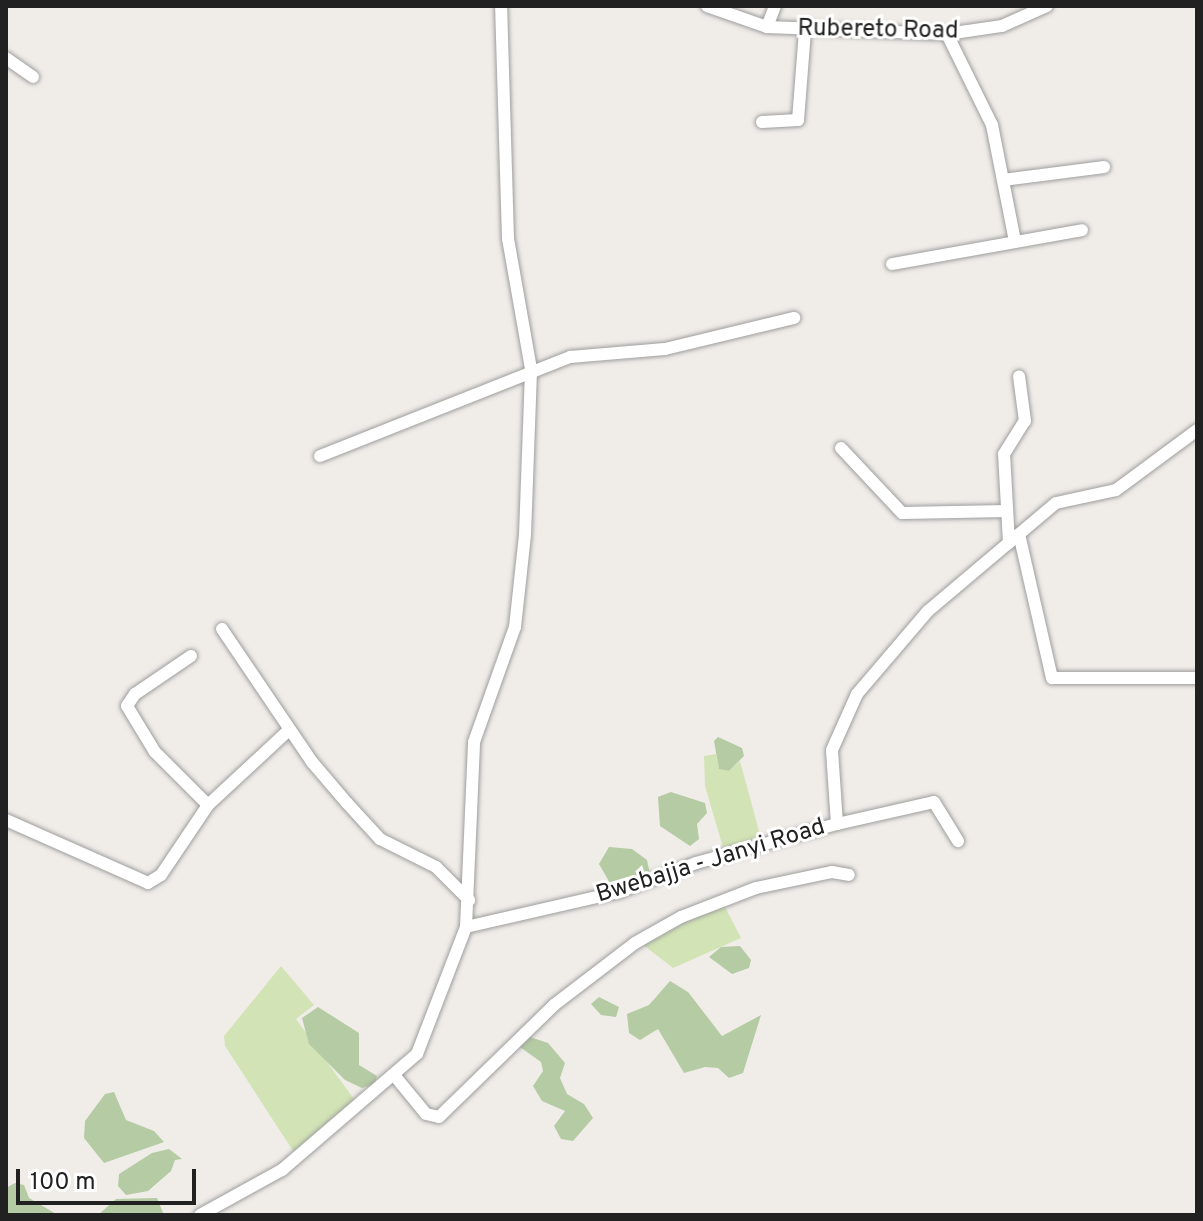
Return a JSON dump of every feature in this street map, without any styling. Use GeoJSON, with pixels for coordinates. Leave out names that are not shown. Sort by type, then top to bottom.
{"type":"FeatureCollection","features":[{"type":"Feature","properties":{"kind":"street"},"geometry":{"type":"LineString","coordinates":[[200,1215],[282,1170],[394,1075],[423,1042],[466,927],[474,742],[511,641],[523,567],[531,369],[508,239],[501,6]]}},
{"type":"Feature","properties":{"kind":"street","name":"Rubereto Road"},"geometry":{"type":"LineString","coordinates":[[707,6],[767,27],[805,32],[947,34],[1002,26],[1047,6]]}},
{"type":"Feature","properties":{"kind":"street"},"geometry":{"type":"LineString","coordinates":[[767,27],[775,6]]}},
{"type":"Feature","properties":{"kind":"street"},"geometry":{"type":"LineString","coordinates":[[762,122],[798,120],[805,32]]}},
{"type":"Feature","properties":{"kind":"street"},"geometry":{"type":"LineString","coordinates":[[947,34],[992,125],[1015,241]]}},
{"type":"Feature","properties":{"kind":"street"},"geometry":{"type":"LineString","coordinates":[[6,58],[33,77]]}},
{"type":"Feature","properties":{"kind":"street"},"geometry":{"type":"LineString","coordinates":[[1003,180],[1104,167]]}},
{"type":"Feature","properties":{"kind":"street"},"geometry":{"type":"LineString","coordinates":[[892,264],[1082,230]]}},
{"type":"Feature","properties":{"kind":"street"},"geometry":{"type":"LineString","coordinates":[[320,456],[531,369],[586,354],[665,349],[794,318]]}},
{"type":"Feature","properties":{"kind":"street"},"geometry":{"type":"LineString","coordinates":[[1019,376],[1025,421],[1004,454],[1007,511],[1052,678],[1197,678]]}},
{"type":"Feature","properties":{"kind":"street","name":"Bwebajja - Janyi Road"},"geometry":{"type":"LineString","coordinates":[[466,927],[619,892],[696,863],[837,824],[832,750],[857,694],[928,611],[1056,503],[1121,487],[1197,430]]}},
{"type":"Feature","properties":{"kind":"street"},"geometry":{"type":"LineString","coordinates":[[841,448],[902,513],[1007,511]]}},
{"type":"Feature","properties":{"kind":"street"},"geometry":{"type":"LineString","coordinates":[[222,629],[289,730],[380,839],[436,867],[469,900]]}},
{"type":"Feature","properties":{"kind":"street"},"geometry":{"type":"LineString","coordinates":[[191,656],[135,694],[127,706],[155,752],[208,805]]}},
{"type":"Feature","properties":{"kind":"street"},"geometry":{"type":"LineString","coordinates":[[6,820],[148,883],[161,875],[208,805],[289,730]]}},
{"type":"Feature","properties":{"kind":"street"},"geometry":{"type":"LineString","coordinates":[[837,824],[925,800],[940,805],[958,841]]}},
{"type":"Feature","properties":{"kind":"street"},"geometry":{"type":"LineString","coordinates":[[394,1075],[426,1114],[439,1117],[554,1005],[635,943],[681,917],[756,888],[832,872],[849,875]]}},
{"type":"Feature","properties":{"kind":"green space"},"geometry":{"type":"Polygon","coordinates":[[[718,737],[742,748],[744,756],[729,771],[719,769],[714,741],[718,737]]]}},
{"type":"Feature","properties":{"kind":"green space"},"geometry":{"type":"Polygon","coordinates":[[[716,754],[719,769],[729,771],[740,761],[762,842],[724,851],[705,786],[704,756],[716,754]]]}},
{"type":"Feature","properties":{"kind":"green space"},"geometry":{"type":"Polygon","coordinates":[[[671,792],[705,803],[707,813],[697,824],[699,839],[690,846],[660,826],[658,797],[671,792]]]}},
{"type":"Feature","properties":{"kind":"green space"},"geometry":{"type":"Polygon","coordinates":[[[609,847],[632,849],[647,860],[650,874],[611,885],[599,864],[609,847]]]}},
{"type":"Feature","properties":{"kind":"green space"},"geometry":{"type":"Polygon","coordinates":[[[723,903],[741,938],[673,968],[642,944],[723,903]]]}},
{"type":"Feature","properties":{"kind":"green space"},"geometry":{"type":"Polygon","coordinates":[[[740,946],[751,960],[749,968],[732,974],[709,957],[721,947],[740,946]]]}},
{"type":"Feature","properties":{"kind":"green space"},"geometry":{"type":"Polygon","coordinates":[[[281,966],[314,1005],[296,1019],[356,1102],[295,1154],[225,1046],[224,1036],[281,966]]]}},
{"type":"Feature","properties":{"kind":"green space"},"geometry":{"type":"Polygon","coordinates":[[[670,981],[688,992],[722,1036],[761,1015],[743,1073],[729,1078],[718,1068],[705,1067],[684,1073],[658,1029],[640,1040],[629,1033],[627,1014],[649,1005],[670,981]]]}},
{"type":"Feature","properties":{"kind":"green space"},"geometry":{"type":"Polygon","coordinates":[[[599,997],[619,1007],[616,1017],[601,1015],[591,1004],[599,997]]]}},
{"type":"Feature","properties":{"kind":"green space"},"geometry":{"type":"Polygon","coordinates":[[[318,1007],[359,1033],[359,1065],[377,1076],[375,1084],[362,1088],[345,1080],[309,1044],[302,1018],[318,1007]]]}},
{"type":"Feature","properties":{"kind":"green space"},"geometry":{"type":"Polygon","coordinates":[[[530,1037],[548,1043],[565,1063],[560,1078],[567,1094],[584,1104],[593,1118],[573,1141],[561,1139],[554,1126],[565,1111],[542,1101],[533,1086],[543,1071],[541,1062],[520,1047],[530,1037]]]}},
{"type":"Feature","properties":{"kind":"green space"},"geometry":{"type":"Polygon","coordinates":[[[114,1092],[126,1120],[154,1131],[164,1142],[104,1163],[84,1138],[85,1121],[105,1094],[114,1092]]]}},
{"type":"Feature","properties":{"kind":"green space"},"geometry":{"type":"Polygon","coordinates":[[[169,1149],[182,1159],[175,1160],[171,1171],[148,1191],[126,1195],[118,1186],[119,1174],[152,1153],[169,1149]]]}},
{"type":"Feature","properties":{"kind":"green space"},"geometry":{"type":"Polygon","coordinates":[[[15,1183],[24,1185],[29,1198],[58,1215],[6,1215],[6,1188],[15,1183]]]}},
{"type":"Feature","properties":{"kind":"green space"},"geometry":{"type":"Polygon","coordinates":[[[157,1198],[164,1215],[98,1215],[116,1199],[157,1198]]]}}]}
